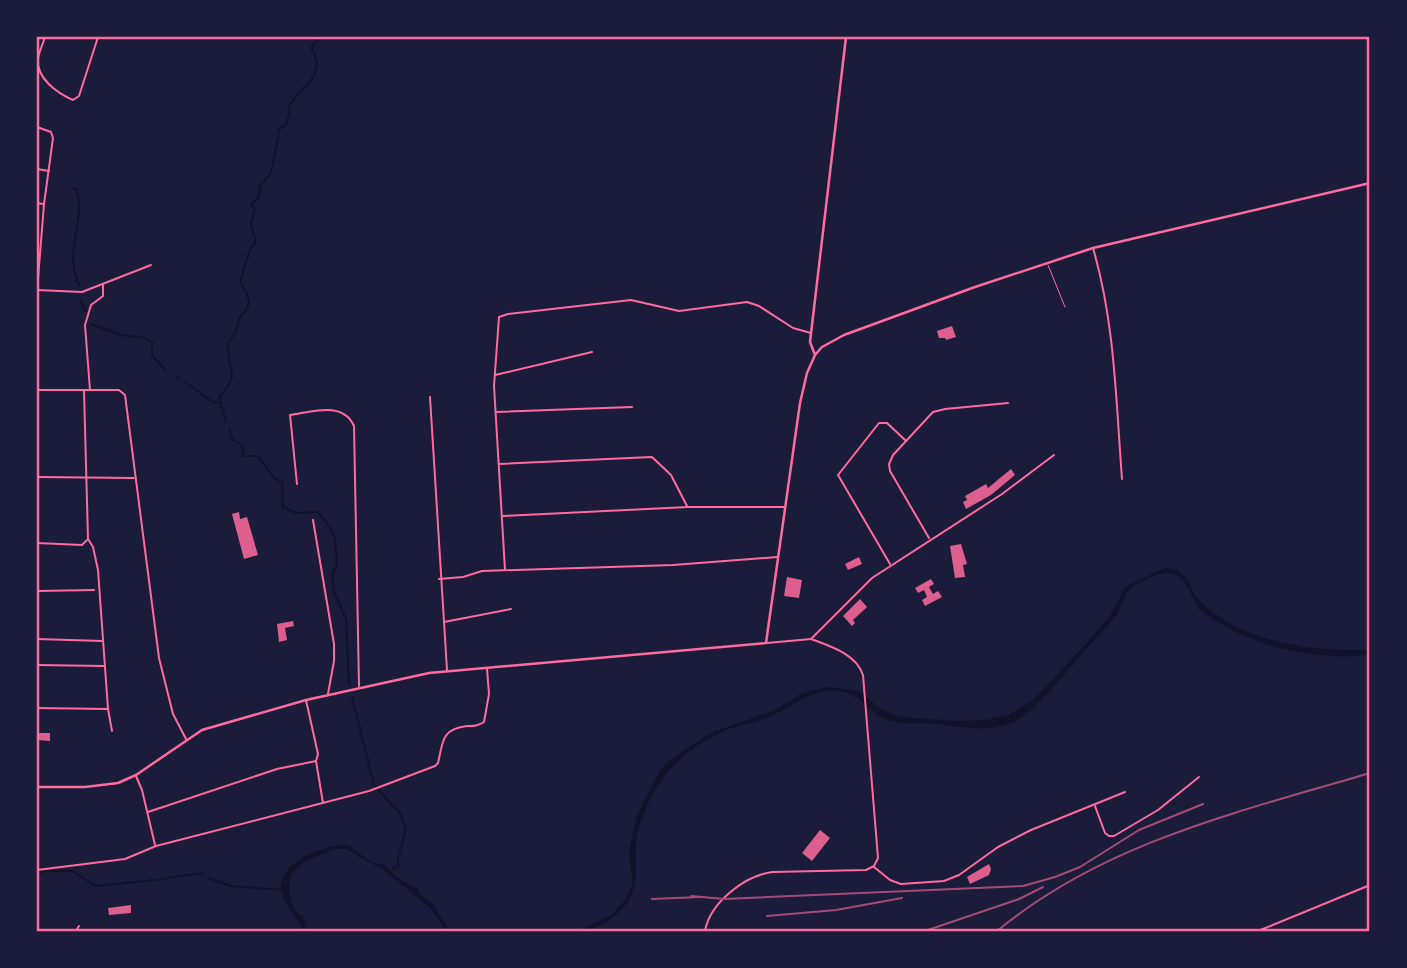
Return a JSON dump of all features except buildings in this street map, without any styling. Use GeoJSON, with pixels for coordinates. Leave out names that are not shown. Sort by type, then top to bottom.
{"type":"FeatureCollection","features":[{"type":"Feature","properties":{"kind":"street"},"geometry":{"type":"LineString","coordinates":[[45,37],[38,60],[45,79],[58,93],[73,100],[79,96],[98,37]]}},
{"type":"Feature","properties":{"kind":"street"},"geometry":{"type":"LineString","coordinates":[[815,355],[811,346],[811,333],[846,37]]}},
{"type":"Feature","properties":{"kind":"street"},"geometry":{"type":"LineString","coordinates":[[37,128],[51,132],[53,138],[38,279]]}},
{"type":"Feature","properties":{"kind":"street"},"geometry":{"type":"LineString","coordinates":[[37,169],[49,172]]}},
{"type":"Feature","properties":{"kind":"street"},"geometry":{"type":"LineString","coordinates":[[766,643],[800,403],[807,373],[822,347],[838,338],[1093,248],[1370,183]]}},
{"type":"Feature","properties":{"kind":"street"},"geometry":{"type":"LineString","coordinates":[[37,203],[44,204]]}},
{"type":"Feature","properties":{"kind":"street"},"geometry":{"type":"LineString","coordinates":[[1093,248],[1111,324],[1122,479]]}},
{"type":"Feature","properties":{"kind":"street"},"geometry":{"type":"LineString","coordinates":[[37,317],[38,290],[78,292],[151,265]]}},
{"type":"Feature","properties":{"kind":"street"},"geometry":{"type":"LineString","coordinates":[[90,390],[85,325],[91,305],[103,296],[103,283]]}},
{"type":"Feature","properties":{"kind":"street"},"geometry":{"type":"LineString","coordinates":[[505,570],[495,374],[499,317],[631,300],[679,311],[747,302],[759,306],[793,328],[811,333]]}},
{"type":"Feature","properties":{"kind":"street"},"geometry":{"type":"LineString","coordinates":[[495,374],[592,352]]}},
{"type":"Feature","properties":{"kind":"street"},"geometry":{"type":"LineString","coordinates":[[37,390],[119,390],[126,397],[159,657],[173,714],[186,739]]}},
{"type":"Feature","properties":{"kind":"street"},"geometry":{"type":"LineString","coordinates":[[84,390],[88,539],[93,547],[98,570],[112,731]]}},
{"type":"Feature","properties":{"kind":"street"},"geometry":{"type":"LineString","coordinates":[[430,397],[439,579],[447,671]]}},
{"type":"Feature","properties":{"kind":"street"},"geometry":{"type":"LineString","coordinates":[[930,539],[890,471],[890,460],[928,415],[940,410],[1008,403]]}},
{"type":"Feature","properties":{"kind":"street"},"geometry":{"type":"LineString","coordinates":[[496,412],[632,407]]}},
{"type":"Feature","properties":{"kind":"street"},"geometry":{"type":"LineString","coordinates":[[297,484],[290,415],[337,410],[345,413],[354,426],[359,687]]}},
{"type":"Feature","properties":{"kind":"street"},"geometry":{"type":"LineString","coordinates":[[891,565],[838,475],[879,423],[887,423],[905,440]]}},
{"type":"Feature","properties":{"kind":"street"},"geometry":{"type":"LineString","coordinates":[[811,639],[858,590],[891,565],[1002,494],[1054,455]]}},
{"type":"Feature","properties":{"kind":"street"},"geometry":{"type":"LineString","coordinates":[[499,464],[652,457],[671,475],[688,507]]}},
{"type":"Feature","properties":{"kind":"street"},"geometry":{"type":"LineString","coordinates":[[37,477],[135,478]]}},
{"type":"Feature","properties":{"kind":"street"},"geometry":{"type":"LineString","coordinates":[[501,516],[688,507],[785,507]]}},
{"type":"Feature","properties":{"kind":"street"},"geometry":{"type":"LineString","coordinates":[[313,520],[334,643],[328,695]]}},
{"type":"Feature","properties":{"kind":"street"},"geometry":{"type":"LineString","coordinates":[[37,543],[82,545],[88,539]]}},
{"type":"Feature","properties":{"kind":"street"},"geometry":{"type":"LineString","coordinates":[[439,579],[463,577],[482,571],[673,565],[778,557]]}},
{"type":"Feature","properties":{"kind":"street"},"geometry":{"type":"LineString","coordinates":[[37,591],[94,590]]}},
{"type":"Feature","properties":{"kind":"street"},"geometry":{"type":"LineString","coordinates":[[443,622],[511,609]]}},
{"type":"Feature","properties":{"kind":"street"},"geometry":{"type":"LineString","coordinates":[[37,639],[104,641]]}},
{"type":"Feature","properties":{"kind":"street"},"geometry":{"type":"LineString","coordinates":[[37,787],[118,783],[136,775],[186,739],[220,724],[359,687],[447,671],[811,639],[855,660],[861,668],[865,685],[879,855],[874,866],[861,871],[759,874],[720,903],[709,917],[705,931]]}},
{"type":"Feature","properties":{"kind":"street"},"geometry":{"type":"LineString","coordinates":[[37,665],[105,666]]}},
{"type":"Feature","properties":{"kind":"street"},"geometry":{"type":"LineString","coordinates":[[37,870],[125,859],[156,846],[374,789],[435,766],[449,731],[484,722],[489,694],[487,668]]}},
{"type":"Feature","properties":{"kind":"street"},"geometry":{"type":"LineString","coordinates":[[306,700],[318,754],[316,761],[323,804]]}},
{"type":"Feature","properties":{"kind":"street"},"geometry":{"type":"LineString","coordinates":[[37,708],[108,709]]}},
{"type":"Feature","properties":{"kind":"street"},"geometry":{"type":"LineString","coordinates":[[148,812],[277,769],[316,761]]}},
{"type":"Feature","properties":{"kind":"street"},"geometry":{"type":"LineString","coordinates":[[136,775],[156,846]]}},
{"type":"Feature","properties":{"kind":"street"},"geometry":{"type":"LineString","coordinates":[[1094,804],[1105,832],[1114,836],[1158,810],[1199,777]]}},
{"type":"Feature","properties":{"kind":"street"},"geometry":{"type":"LineString","coordinates":[[874,866],[890,880],[901,884],[944,881],[966,871],[1019,836],[1125,792]]}},
{"type":"Feature","properties":{"kind":"street"},"geometry":{"type":"LineString","coordinates":[[1258,931],[1370,885]]}},
{"type":"Feature","properties":{"kind":"street"},"geometry":{"type":"LineString","coordinates":[[76,931],[79,926]]}},
{"type":"Feature","properties":{"kind":"lane"},"geometry":{"type":"LineString","coordinates":[[1048,263],[1065,307]]}},
{"type":"Feature","properties":{"kind":"shaded area"},"geometry":{"type":"Polygon","coordinates":[[[1164,568],[1178,571],[1207,608],[1244,630],[1279,642],[1333,649],[1370,650],[1370,655],[1327,656],[1305,653],[1262,643],[1242,635],[1204,613],[1180,577],[1167,573],[1147,579],[1129,590],[1111,622],[1051,690],[1031,710],[1011,723],[991,728],[969,728],[895,722],[878,715],[858,698],[845,692],[817,693],[763,720],[732,728],[712,737],[685,754],[656,789],[642,818],[636,848],[636,874],[630,899],[607,921],[578,931],[611,915],[626,899],[633,885],[629,852],[636,818],[660,770],[692,745],[713,732],[775,710],[803,693],[828,687],[859,691],[881,709],[900,717],[959,721],[986,720],[1010,714],[1044,689],[1094,635],[1111,614],[1125,587],[1164,568]]]}},
{"type":"Feature","properties":{"kind":"shaded area"},"geometry":{"type":"Polygon","coordinates":[[[348,845],[373,863],[384,865],[402,881],[418,889],[418,893],[431,902],[450,931],[446,931],[430,908],[383,870],[346,849],[335,849],[304,862],[290,875],[291,899],[295,909],[303,916],[307,931],[302,931],[282,894],[281,883],[285,874],[293,865],[314,852],[348,845]]]}},
{"type":"Feature","properties":{"kind":"waterway"},"geometry":{"type":"LineString","coordinates":[[278,133],[280,127],[285,126],[290,112],[288,107],[314,76],[317,63],[311,48],[321,37]]}},
{"type":"Feature","properties":{"kind":"waterway"},"geometry":{"type":"LineString","coordinates":[[226,421],[219,398],[230,383],[232,375],[227,344],[235,334],[240,316],[249,304],[240,282],[250,249],[256,242],[251,224],[255,209],[251,205],[259,197],[260,186],[271,173],[278,138]]}},
{"type":"Feature","properties":{"kind":"waterway"},"geometry":{"type":"LineString","coordinates":[[73,188],[77,190],[79,201],[73,261],[79,285]]}},
{"type":"Feature","properties":{"kind":"waterway"},"geometry":{"type":"LineString","coordinates":[[80,300],[85,311]]}},
{"type":"Feature","properties":{"kind":"waterway"},"geometry":{"type":"LineString","coordinates":[[91,324],[121,335],[144,338],[153,343]]}},
{"type":"Feature","properties":{"kind":"waterway"},"geometry":{"type":"LineString","coordinates":[[152,345],[152,356],[166,370]]}},
{"type":"Feature","properties":{"kind":"waterway"},"geometry":{"type":"LineString","coordinates":[[175,376],[180,379]]}},
{"type":"Feature","properties":{"kind":"waterway"},"geometry":{"type":"LineString","coordinates":[[185,382],[213,402],[219,403]]}},
{"type":"Feature","properties":{"kind":"waterway"},"geometry":{"type":"LineString","coordinates":[[229,429],[233,440],[243,446],[243,456],[258,456],[274,478],[282,482],[283,508],[297,513],[318,512],[330,527],[335,538],[337,565],[332,574],[334,592],[346,619],[349,684]]}},
{"type":"Feature","properties":{"kind":"waterway"},"geometry":{"type":"LineString","coordinates":[[352,697],[374,785],[400,813],[406,829],[398,866],[392,869]]}},
{"type":"Feature","properties":{"kind":"waterway"},"geometry":{"type":"LineString","coordinates":[[37,872],[44,871]]}},
{"type":"Feature","properties":{"kind":"waterway"},"geometry":{"type":"LineString","coordinates":[[47,871],[72,871],[96,886],[200,873],[203,875]]}},
{"type":"Feature","properties":{"kind":"waterway"},"geometry":{"type":"LineString","coordinates":[[208,878],[231,886],[282,890]]}},
{"type":"Feature","properties":{"kind":"railway"},"geometry":{"type":"LineString","coordinates":[[997,931],[1039,900],[1082,874],[1128,852],[1223,817],[1370,773]]}},
{"type":"Feature","properties":{"kind":"railway"},"geometry":{"type":"LineString","coordinates":[[691,896],[724,899],[1023,886],[1080,867],[1139,830],[1203,804]]}},
{"type":"Feature","properties":{"kind":"railway"},"geometry":{"type":"LineString","coordinates":[[925,931],[1019,899],[1043,887]]}},
{"type":"Feature","properties":{"kind":"railway"},"geometry":{"type":"LineString","coordinates":[[652,899],[700,897]]}},
{"type":"Feature","properties":{"kind":"railway"},"geometry":{"type":"LineString","coordinates":[[767,916],[836,910],[902,898]]}}]}
